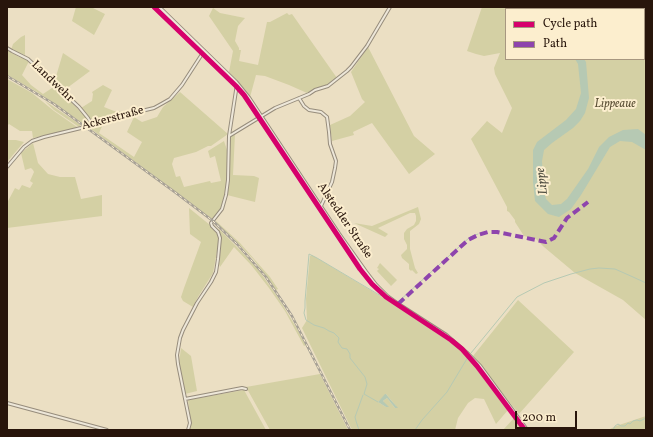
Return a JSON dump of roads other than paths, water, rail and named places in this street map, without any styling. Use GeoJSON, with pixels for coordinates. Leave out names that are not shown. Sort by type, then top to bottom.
{"type":"FeatureCollection","features":[{"type":"Feature","properties":{"kind":"street","name":"Alstedder Straße"},"geometry":{"type":"LineString","coordinates":[[159,7],[237,84],[249,98],[376,285],[393,300],[446,335],[468,354],[480,366],[527,430]]}},
{"type":"Feature","properties":{"kind":"street"},"geometry":{"type":"LineString","coordinates":[[229,136],[275,108],[315,90],[328,86],[347,71],[367,46],[390,7]]}},
{"type":"Feature","properties":{"kind":"street","name":"Landwehr"},"geometry":{"type":"LineString","coordinates":[[7,48],[28,59],[79,107],[91,123]]}},
{"type":"Feature","properties":{"kind":"street","name":"Ackerstraße"},"geometry":{"type":"LineString","coordinates":[[7,166],[24,147],[32,141],[81,128],[91,123],[154,108],[170,99],[182,85],[204,51]]}},
{"type":"Feature","properties":{"kind":"street"},"geometry":{"type":"LineString","coordinates":[[188,430],[190,423],[177,355],[183,330],[216,272],[220,238],[218,232],[211,223],[222,209],[226,195],[228,180],[229,136],[237,84]]}},
{"type":"Feature","properties":{"kind":"street"},"geometry":{"type":"LineString","coordinates":[[299,98],[308,109],[321,112],[327,117],[330,144],[336,161],[332,182],[321,206]]}},
{"type":"Feature","properties":{"kind":"street"},"geometry":{"type":"LineString","coordinates":[[185,399],[242,388],[246,389]]}},
{"type":"Feature","properties":{"kind":"street"},"geometry":{"type":"LineString","coordinates":[[7,403],[107,430]]}},
{"type":"Feature","properties":{"kind":"water","name":"Lippe"},"geometry":{"type":"Polygon","coordinates":[[[576,60],[585,60],[586,62],[589,98],[585,113],[580,121],[544,150],[542,161],[546,199],[552,205],[561,204],[567,199],[588,169],[599,147],[609,137],[623,130],[638,129],[646,135],[646,150],[632,142],[620,141],[610,147],[571,209],[559,217],[548,214],[535,201],[533,182],[533,150],[537,142],[566,120],[576,109],[581,93],[578,64],[576,60]]]}},
{"type":"Feature","properties":{"kind":"water"},"geometry":{"type":"Polygon","coordinates":[[[385,394],[398,408],[395,408],[387,398],[383,401],[389,407],[386,407],[378,402],[385,394]]]}},
{"type":"Feature","properties":{"kind":"waterway"},"geometry":{"type":"LineString","coordinates":[[398,302],[470,237],[478,234]]}},
{"type":"Feature","properties":{"kind":"waterway"},"geometry":{"type":"LineString","coordinates":[[378,402],[364,394],[367,384],[365,377],[350,358],[350,354],[347,349],[342,348],[338,342],[339,338],[334,333],[306,320],[304,313],[309,254],[381,296]]}},
{"type":"Feature","properties":{"kind":"waterway"},"geometry":{"type":"LineString","coordinates":[[471,353],[517,297],[544,283],[571,274],[599,268],[615,269],[646,283]]}},
{"type":"Feature","properties":{"kind":"waterway"},"geometry":{"type":"LineString","coordinates":[[415,430],[447,392],[468,357]]}},
{"type":"Feature","properties":{"kind":"waterway"},"geometry":{"type":"LineString","coordinates":[[359,430],[355,417],[363,395]]}},
{"type":"Feature","properties":{"kind":"waterway"},"geometry":{"type":"LineString","coordinates":[[613,430],[618,424],[625,426],[633,421],[640,421],[646,418]]}},
{"type":"Feature","properties":{"kind":"railway"},"geometry":{"type":"LineString","coordinates":[[7,76],[54,104],[176,193],[213,221],[237,244],[266,277],[292,316],[350,430]]}},
{"type":"Feature","properties":{"kind":"park label","name":"Lippeaue"},"geometry":{"type":"Point","coordinates":[615,105]}}]}
